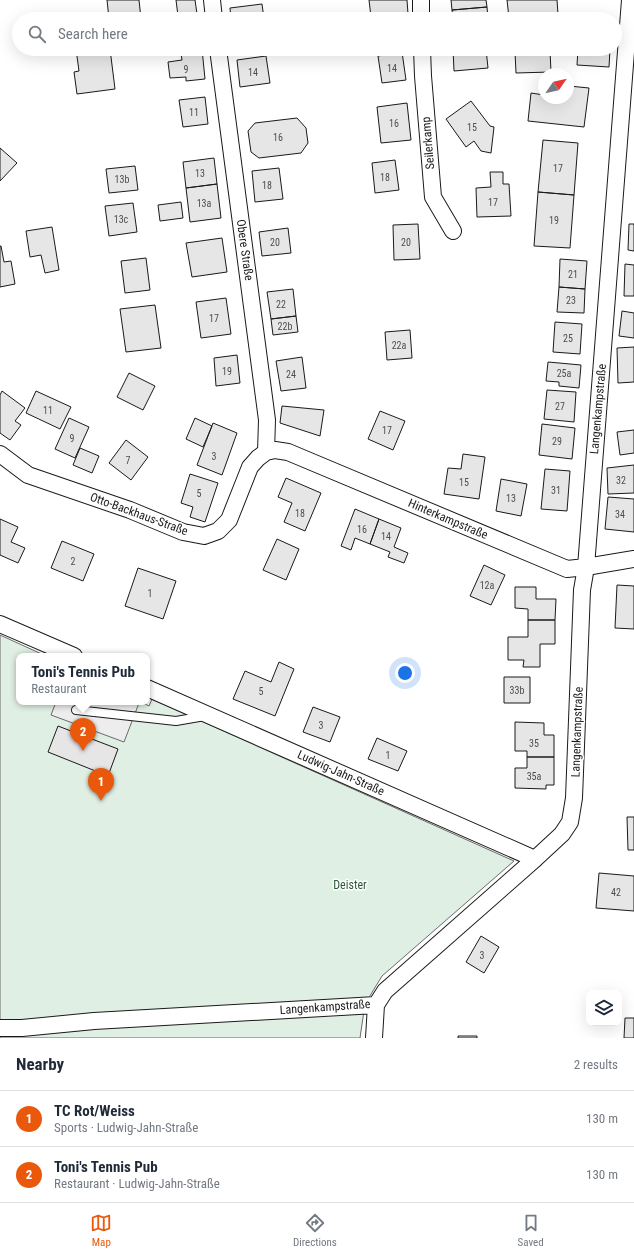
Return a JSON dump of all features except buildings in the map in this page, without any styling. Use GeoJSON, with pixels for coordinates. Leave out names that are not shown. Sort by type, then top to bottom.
{"type":"FeatureCollection","features":[{"type":"Feature","properties":{"kind":"street"},"geometry":{"type":"LineString","coordinates":[[212,0],[213,12]]}},
{"type":"Feature","properties":{"kind":"street"},"geometry":{"type":"LineString","coordinates":[[421,0],[421,12]]}},
{"type":"Feature","properties":{"kind":"street","name":"Langenkampstraße"},"geometry":{"type":"LineString","coordinates":[[0,1028],[22,1028],[94,1021],[376,1004],[385,991],[536,859],[562,834],[570,822],[574,798],[582,590],[586,567],[630,0]]}},
{"type":"Feature","properties":{"kind":"street","name":"Obere Straße"},"geometry":{"type":"LineString","coordinates":[[219,56],[267,420],[266,452]]}},
{"type":"Feature","properties":{"kind":"street","name":"Seilerkamp"},"geometry":{"type":"LineString","coordinates":[[422,56],[433,197],[453,231]]}},
{"type":"Feature","properties":{"kind":"street","name":"Hinterkampstraße"},"geometry":{"type":"LineString","coordinates":[[266,452],[275,450],[288,452],[566,569],[634,559]]}},
{"type":"Feature","properties":{"kind":"street","name":"Otto-Backhaus-Straße"},"geometry":{"type":"LineString","coordinates":[[0,454],[28,475],[130,510],[183,532],[204,536],[218,531],[229,520],[250,467],[266,452]]}},
{"type":"Feature","properties":{"kind":"street"},"geometry":{"type":"LineString","coordinates":[[0,624],[67,653]]}},
{"type":"Feature","properties":{"kind":"street","name":"Ludwig-Jahn-Straße"},"geometry":{"type":"LineString","coordinates":[[150,689],[536,859]]}},
{"type":"Feature","properties":{"kind":"street"},"geometry":{"type":"LineString","coordinates":[[374,1038],[376,1004]]}},
{"type":"Feature","properties":{"kind":"lane"},"geometry":{"type":"LineString","coordinates":[[76,710],[176,721],[210,716]]}},
{"type":"Feature","properties":{"kind":"green space","name":"Deister"},"geometry":{"type":"Polygon","coordinates":[[[0,635],[39,653],[16,653],[16,705],[149,706],[152,699],[514,861],[382,976],[365,1004],[360,1038],[0,1038],[0,635]]]}},
{"type":"Feature","properties":{"kind":"shaded area"},"geometry":{"type":"Polygon","coordinates":[[[55,705],[138,705],[124,742],[51,715],[55,705]]]}},
{"type":"Feature","properties":{"kind":"place","name":"Toni's Tennis Pub"},"geometry":{"type":"Point","coordinates":[83,751]}},
{"type":"Feature","properties":{"kind":"place","name":"TC Rot/Weiss"},"geometry":{"type":"Point","coordinates":[101,801]}}]}
